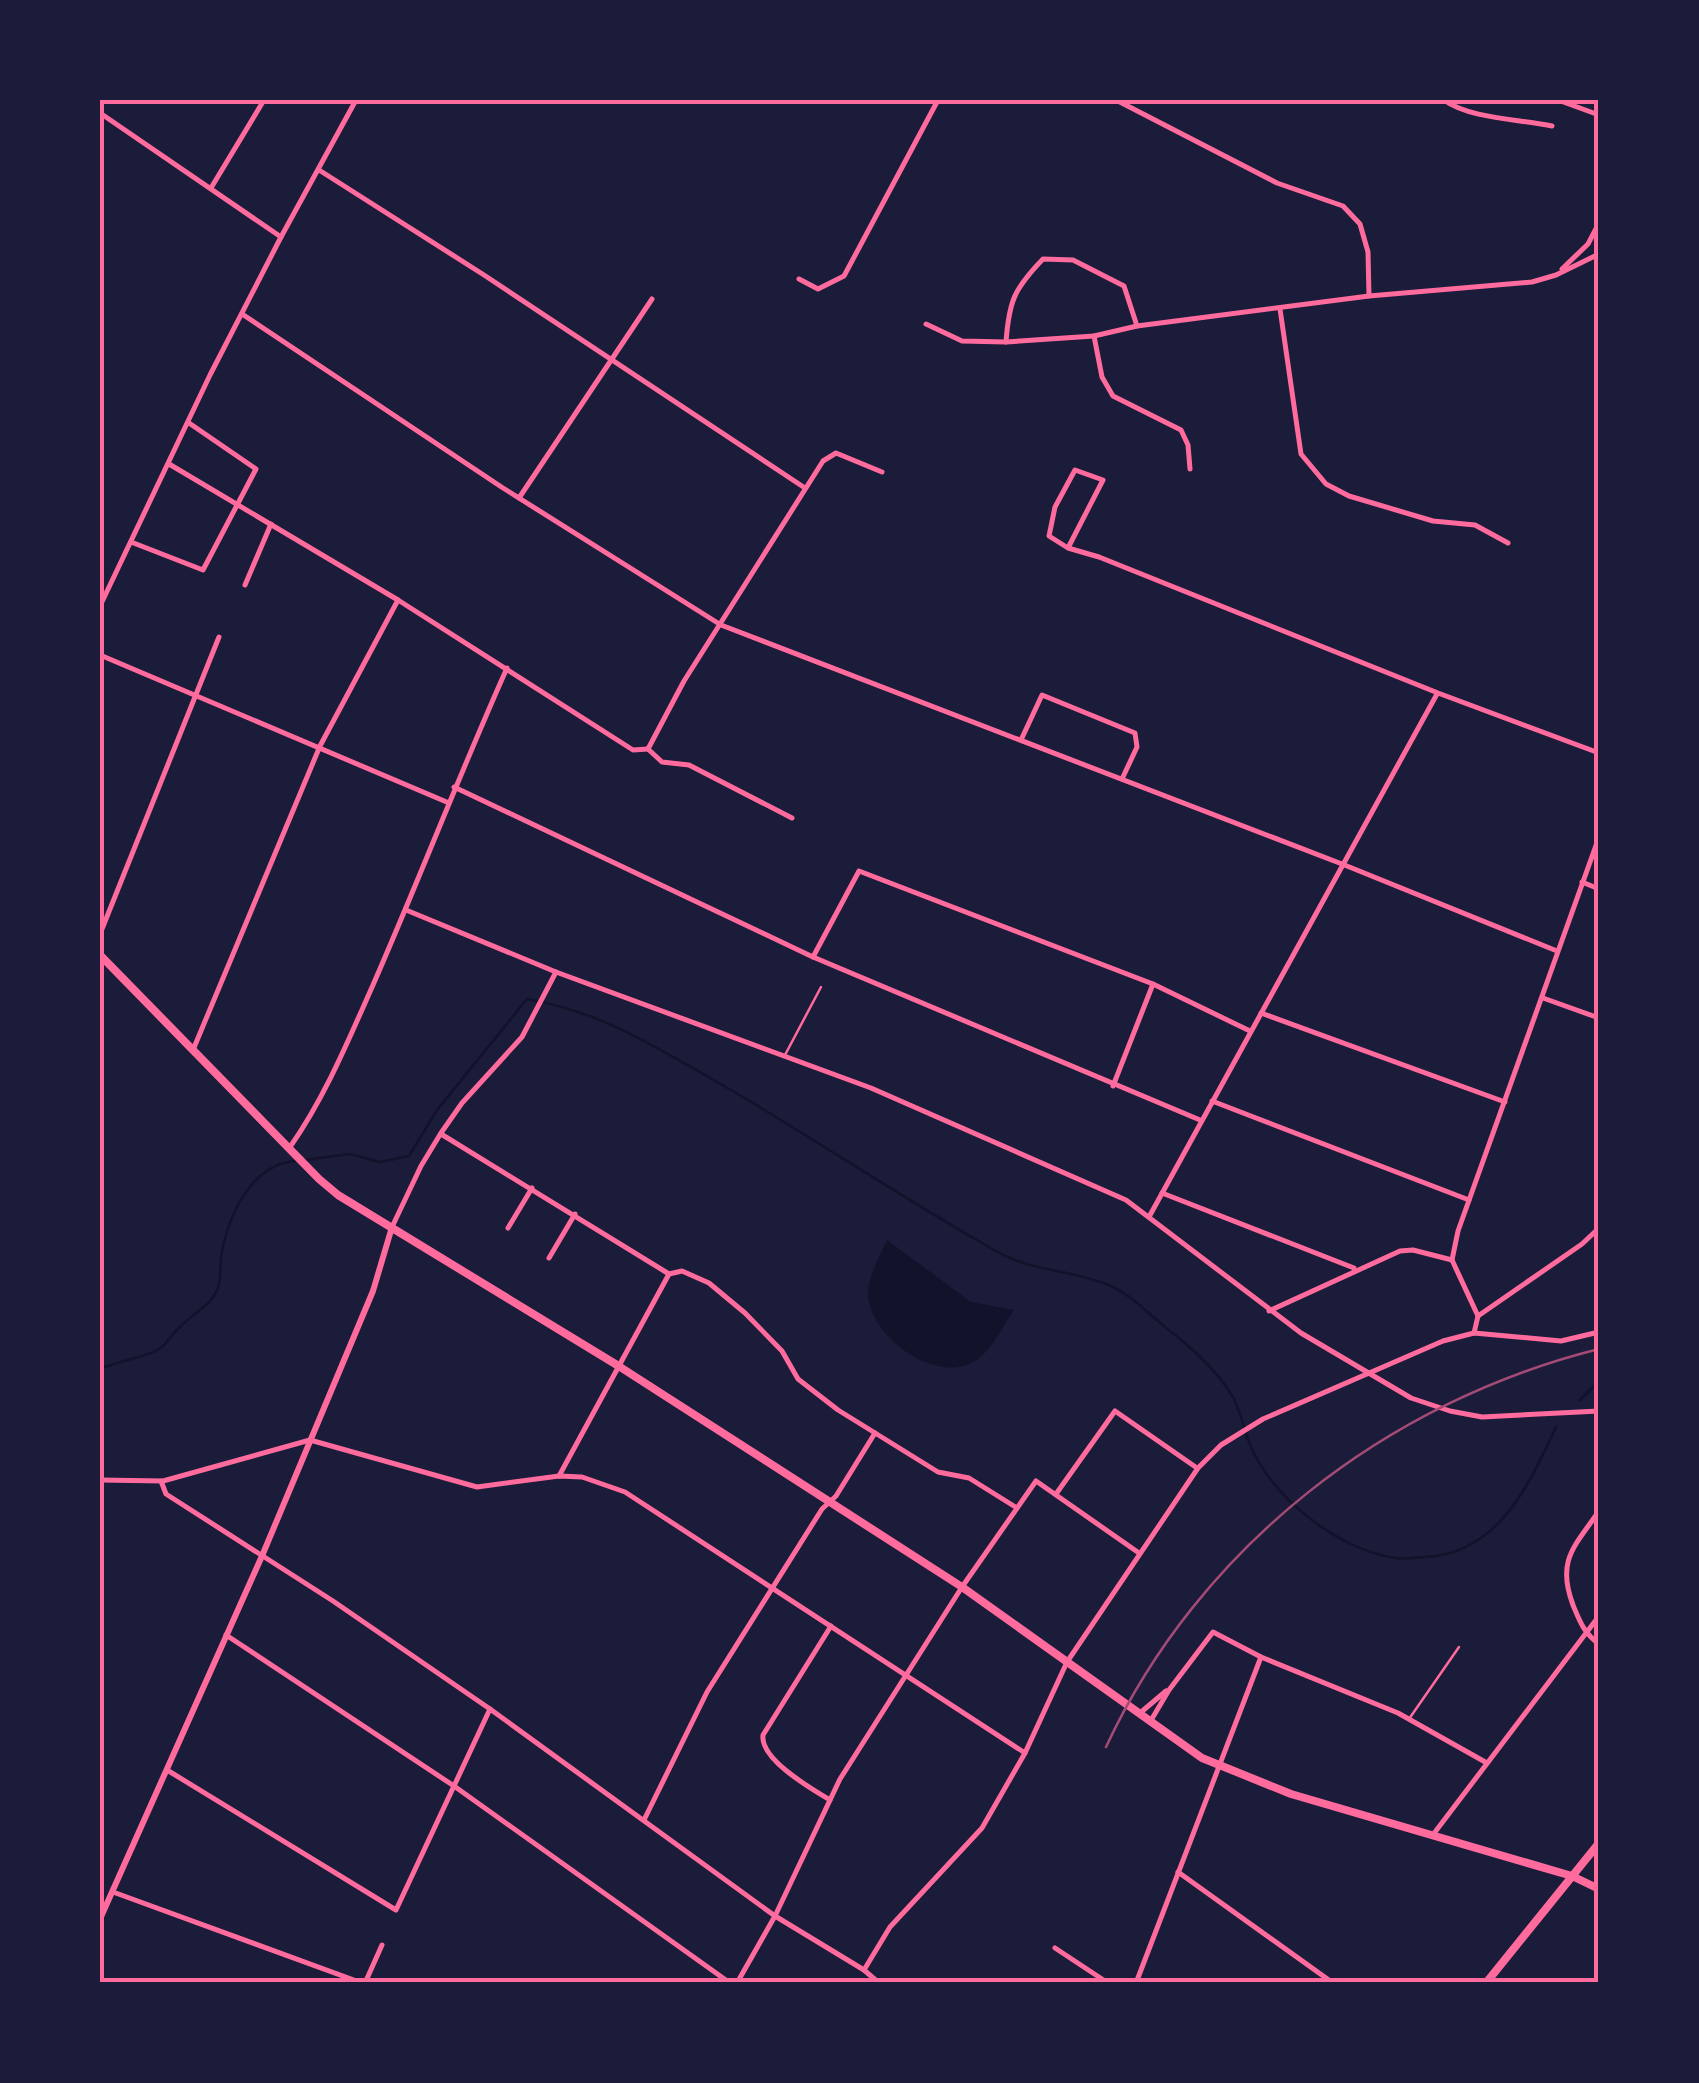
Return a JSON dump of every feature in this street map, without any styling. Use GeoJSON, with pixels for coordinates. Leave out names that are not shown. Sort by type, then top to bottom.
{"type":"FeatureCollection","features":[{"type":"Feature","properties":{"kind":"main road"},"geometry":{"type":"LineString","coordinates":[[100,955],[338,1195],[617,1365],[962,1587],[1138,1714],[1219,1767],[1290,1794],[1572,1876],[1599,1888]]}},
{"type":"Feature","properties":{"kind":"main road"},"geometry":{"type":"LineString","coordinates":[[1486,1983],[1599,1843]]}},
{"type":"Feature","properties":{"kind":"street"},"geometry":{"type":"LineString","coordinates":[[210,188],[264,100]]}},
{"type":"Feature","properties":{"kind":"street"},"geometry":{"type":"LineString","coordinates":[[100,606],[280,237],[356,100]]}},
{"type":"Feature","properties":{"kind":"street"},"geometry":{"type":"LineString","coordinates":[[799,278],[818,290],[844,276],[938,100]]}},
{"type":"Feature","properties":{"kind":"street"},"geometry":{"type":"LineString","coordinates":[[1116,100],[1277,183],[1343,206],[1360,224],[1368,252],[1369,296]]}},
{"type":"Feature","properties":{"kind":"street"},"geometry":{"type":"LineString","coordinates":[[1444,100],[1486,116],[1552,126]]}},
{"type":"Feature","properties":{"kind":"street"},"geometry":{"type":"LineString","coordinates":[[1467,109],[1470,100]]}},
{"type":"Feature","properties":{"kind":"street"},"geometry":{"type":"LineString","coordinates":[[1558,100],[1599,116]]}},
{"type":"Feature","properties":{"kind":"street"},"geometry":{"type":"LineString","coordinates":[[1586,109],[1590,100]]}},
{"type":"Feature","properties":{"kind":"street"},"geometry":{"type":"LineString","coordinates":[[100,113],[280,237]]}},
{"type":"Feature","properties":{"kind":"street"},"geometry":{"type":"LineString","coordinates":[[319,170],[805,488]]}},
{"type":"Feature","properties":{"kind":"street"},"geometry":{"type":"LineString","coordinates":[[1556,275],[1588,244],[1599,222]]}},
{"type":"Feature","properties":{"kind":"street"},"geometry":{"type":"LineString","coordinates":[[926,324],[962,341],[1094,336],[1137,326],[1369,296],[1532,282],[1599,254]]}},
{"type":"Feature","properties":{"kind":"street"},"geometry":{"type":"LineString","coordinates":[[1006,342],[1008,304],[1021,282],[1043,259],[1073,260],[1124,286],[1137,326]]}},
{"type":"Feature","properties":{"kind":"street"},"geometry":{"type":"LineString","coordinates":[[519,498],[652,299]]}},
{"type":"Feature","properties":{"kind":"street"},"geometry":{"type":"LineString","coordinates":[[1280,310],[1301,454],[1326,484],[1349,496],[1433,521],[1476,525],[1508,543]]}},
{"type":"Feature","properties":{"kind":"street"},"geometry":{"type":"LineString","coordinates":[[242,314],[519,498],[721,625],[1557,951]]}},
{"type":"Feature","properties":{"kind":"street"},"geometry":{"type":"LineString","coordinates":[[1094,336],[1102,377],[1114,396],[1181,430],[1188,446],[1190,469]]}},
{"type":"Feature","properties":{"kind":"street"},"geometry":{"type":"LineString","coordinates":[[131,542],[203,570],[256,470],[188,423]]}},
{"type":"Feature","properties":{"kind":"street"},"geometry":{"type":"LineString","coordinates":[[648,749],[684,680],[823,462],[836,453],[882,472]]}},
{"type":"Feature","properties":{"kind":"street"},"geometry":{"type":"LineString","coordinates":[[169,464],[398,600],[633,750],[648,749],[662,762],[688,766],[792,818]]}},
{"type":"Feature","properties":{"kind":"street"},"geometry":{"type":"LineString","coordinates":[[1068,548],[1103,480],[1075,470],[1055,508],[1048,536],[1068,548],[1599,753]]}},
{"type":"Feature","properties":{"kind":"street"},"geometry":{"type":"LineString","coordinates":[[245,585],[271,524]]}},
{"type":"Feature","properties":{"kind":"street"},"geometry":{"type":"LineString","coordinates":[[193,1050],[320,746],[398,600]]}},
{"type":"Feature","properties":{"kind":"street"},"geometry":{"type":"LineString","coordinates":[[100,934],[219,637]]}},
{"type":"Feature","properties":{"kind":"street"},"geometry":{"type":"LineString","coordinates":[[100,655],[449,803]]}},
{"type":"Feature","properties":{"kind":"street"},"geometry":{"type":"LineString","coordinates":[[293,1151],[319,1106],[406,910],[506,668]]}},
{"type":"Feature","properties":{"kind":"street"},"geometry":{"type":"LineString","coordinates":[[1150,1217],[1438,693]]}},
{"type":"Feature","properties":{"kind":"street"},"geometry":{"type":"LineString","coordinates":[[1021,740],[1042,695],[1135,733],[1138,747],[1122,779]]}},
{"type":"Feature","properties":{"kind":"street"},"geometry":{"type":"LineString","coordinates":[[454,787],[813,957],[1200,1120]]}},
{"type":"Feature","properties":{"kind":"street"},"geometry":{"type":"LineString","coordinates":[[1474,1333],[1478,1316],[1452,1260],[1469,1200],[1599,837]]}},
{"type":"Feature","properties":{"kind":"street"},"geometry":{"type":"LineString","coordinates":[[813,957],[860,871],[1153,984],[1250,1031]]}},
{"type":"Feature","properties":{"kind":"street"},"geometry":{"type":"LineString","coordinates":[[1582,882],[1599,889]]}},
{"type":"Feature","properties":{"kind":"street"},"geometry":{"type":"LineString","coordinates":[[406,910],[556,972],[871,1088],[1126,1200],[1270,1310],[1371,1375],[1425,1403],[1473,1416],[1599,1412]]}},
{"type":"Feature","properties":{"kind":"street"},"geometry":{"type":"LineString","coordinates":[[101,1912],[262,1556],[373,1291],[404,1198],[462,1104],[522,1037],[556,972]]}},
{"type":"Feature","properties":{"kind":"street"},"geometry":{"type":"LineString","coordinates":[[1113,1086],[1153,984]]}},
{"type":"Feature","properties":{"kind":"street"},"geometry":{"type":"LineString","coordinates":[[1543,998],[1599,1018]]}},
{"type":"Feature","properties":{"kind":"street"},"geometry":{"type":"LineString","coordinates":[[1261,1012],[1505,1102]]}},
{"type":"Feature","properties":{"kind":"street"},"geometry":{"type":"LineString","coordinates":[[1212,1101],[1469,1200]]}},
{"type":"Feature","properties":{"kind":"street"},"geometry":{"type":"LineString","coordinates":[[441,1134],[669,1274],[682,1271],[709,1283],[782,1351],[798,1379],[938,1472],[969,1478],[1017,1508]]}},
{"type":"Feature","properties":{"kind":"street"},"geometry":{"type":"LineString","coordinates":[[508,1228],[532,1188]]}},
{"type":"Feature","properties":{"kind":"street"},"geometry":{"type":"LineString","coordinates":[[1162,1192],[1356,1269]]}},
{"type":"Feature","properties":{"kind":"street"},"geometry":{"type":"LineString","coordinates":[[549,1258],[575,1214]]}},
{"type":"Feature","properties":{"kind":"street"},"geometry":{"type":"LineString","coordinates":[[1478,1316],[1599,1228]]}},
{"type":"Feature","properties":{"kind":"street"},"geometry":{"type":"LineString","coordinates":[[1270,1310],[1400,1251],[1413,1250],[1452,1260]]}},
{"type":"Feature","properties":{"kind":"street"},"geometry":{"type":"LineString","coordinates":[[559,1476],[669,1274]]}},
{"type":"Feature","properties":{"kind":"street"},"geometry":{"type":"LineString","coordinates":[[864,1970],[890,1927],[914,1898],[982,1828],[1068,1662],[1198,1468],[1238,1434],[1263,1420],[1443,1341],[1474,1333],[1560,1341],[1599,1332]]}},
{"type":"Feature","properties":{"kind":"street"},"geometry":{"type":"LineString","coordinates":[[1056,1494],[1115,1411],[1198,1468]]}},
{"type":"Feature","properties":{"kind":"street"},"geometry":{"type":"LineString","coordinates":[[644,1820],[707,1692],[875,1433]]}},
{"type":"Feature","properties":{"kind":"street"},"geometry":{"type":"LineString","coordinates":[[100,1480],[161,1481],[310,1440],[477,1487],[559,1476],[582,1477],[625,1492],[1024,1753]]}},
{"type":"Feature","properties":{"kind":"street"},"geometry":{"type":"LineString","coordinates":[[226,1636],[454,1786],[733,1983],[775,1916],[830,1800],[962,1587],[1036,1480],[1139,1553]]}},
{"type":"Feature","properties":{"kind":"street"},"geometry":{"type":"LineString","coordinates":[[161,1481],[166,1494],[300,1578],[490,1709],[775,1916],[879,1983]]}},
{"type":"Feature","properties":{"kind":"street"},"geometry":{"type":"LineString","coordinates":[[1599,1511],[1568,1556],[1564,1570],[1566,1587],[1585,1634],[1599,1644]]}},
{"type":"Feature","properties":{"kind":"street"},"geometry":{"type":"LineString","coordinates":[[1432,1836],[1599,1616]]}},
{"type":"Feature","properties":{"kind":"street"},"geometry":{"type":"LineString","coordinates":[[830,1800],[770,1757],[762,1743],[763,1735],[831,1626]]}},
{"type":"Feature","properties":{"kind":"street"},"geometry":{"type":"LineString","coordinates":[[1150,1722],[1169,1690],[1214,1632],[1261,1657],[1409,1719],[1487,1763]]}},
{"type":"Feature","properties":{"kind":"street"},"geometry":{"type":"LineString","coordinates":[[1136,1983],[1261,1657]]}},
{"type":"Feature","properties":{"kind":"street"},"geometry":{"type":"LineString","coordinates":[[1138,1714],[1169,1690]]}},
{"type":"Feature","properties":{"kind":"street"},"geometry":{"type":"LineString","coordinates":[[167,1770],[396,1910],[490,1709]]}},
{"type":"Feature","properties":{"kind":"street"},"geometry":{"type":"LineString","coordinates":[[1178,1872],[1334,1983]]}},
{"type":"Feature","properties":{"kind":"street"},"geometry":{"type":"LineString","coordinates":[[113,1892],[363,1983],[382,1945]]}},
{"type":"Feature","properties":{"kind":"street"},"geometry":{"type":"LineString","coordinates":[[1055,1948],[1108,1983]]}},
{"type":"Feature","properties":{"kind":"lane"},"geometry":{"type":"LineString","coordinates":[[784,1055],[821,987]]}},
{"type":"Feature","properties":{"kind":"lane"},"geometry":{"type":"LineString","coordinates":[[1409,1719],[1459,1647]]}},
{"type":"Feature","properties":{"kind":"shaded area"},"geometry":{"type":"Polygon","coordinates":[[[887,1240],[971,1302],[1014,1310],[989,1348],[976,1360],[953,1367],[920,1360],[889,1337],[878,1323],[870,1308],[868,1292],[887,1240]]]}},
{"type":"Feature","properties":{"kind":"waterway"},"geometry":{"type":"LineString","coordinates":[[305,1160],[350,1154],[380,1162],[409,1156],[437,1110],[527,999],[578,1012],[645,1041],[1010,1258],[1097,1281],[1125,1294],[1219,1377],[1236,1403],[1261,1466],[1292,1503],[1330,1533],[1373,1553],[1403,1559],[1450,1553],[1472,1544],[1508,1513],[1556,1427]]}},
{"type":"Feature","properties":{"kind":"waterway"},"geometry":{"type":"LineString","coordinates":[[100,1369],[160,1349],[210,1301],[219,1285],[229,1225],[244,1194],[267,1171],[297,1161]]}},
{"type":"Feature","properties":{"kind":"waterway"},"geometry":{"type":"LineString","coordinates":[[1580,1400],[1599,1381]]}},
{"type":"Feature","properties":{"kind":"railway"},"geometry":{"type":"LineString","coordinates":[[1106,1747],[1145,1675],[1192,1608],[1247,1547],[1308,1493],[1374,1445],[1445,1405],[1520,1373],[1599,1349]]}}]}
